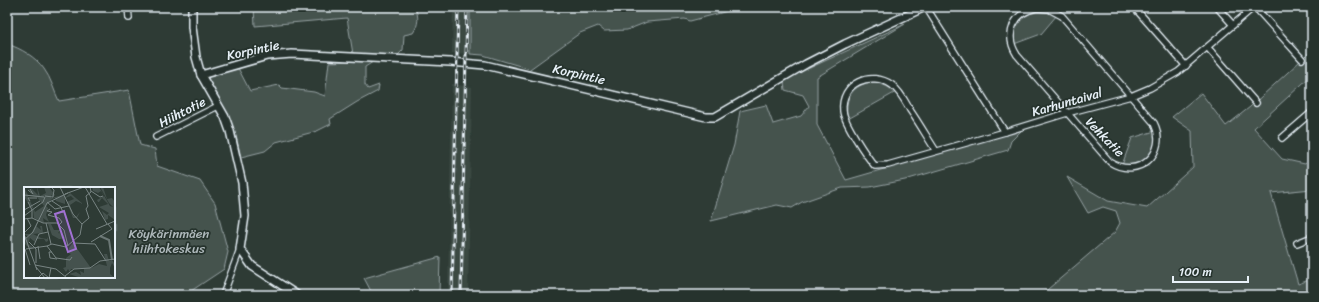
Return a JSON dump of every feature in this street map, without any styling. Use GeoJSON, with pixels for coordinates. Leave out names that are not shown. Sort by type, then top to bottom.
{"type":"FeatureCollection","features":[{"type":"Feature","properties":{"kind":"street"},"geometry":{"type":"LineString","coordinates":[[128,7],[129,18]]}},
{"type":"Feature","properties":{"kind":"street"},"geometry":{"type":"LineString","coordinates":[[192,7],[196,57],[201,75],[225,117],[230,131],[244,197],[245,216],[240,249],[223,295]]}},
{"type":"Feature","properties":{"kind":"street"},"geometry":{"type":"LineString","coordinates":[[926,7],[1005,132]]}},
{"type":"Feature","properties":{"kind":"street","name":"Korpintie"},"geometry":{"type":"LineString","coordinates":[[201,75],[267,56],[292,54],[450,62],[485,65],[706,118],[715,117],[806,64],[845,44],[926,7]]}},
{"type":"Feature","properties":{"kind":"street"},"geometry":{"type":"LineString","coordinates":[[1134,7],[1186,66]]}},
{"type":"Feature","properties":{"kind":"street"},"geometry":{"type":"LineString","coordinates":[[1217,7],[1233,25]]}},
{"type":"Feature","properties":{"kind":"street"},"geometry":{"type":"LineString","coordinates":[[1254,7],[1302,59]]}},
{"type":"Feature","properties":{"kind":"street","name":"Karhuntaival"},"geometry":{"type":"LineString","coordinates":[[936,151],[901,95],[893,86],[884,81],[870,78],[860,80],[849,89],[843,102],[844,116],[875,166],[888,165],[1131,96],[1162,82],[1186,66],[1254,7]]}},
{"type":"Feature","properties":{"kind":"street","name":"Vehkatie"},"geometry":{"type":"LineString","coordinates":[[1037,8],[1044,8],[1062,16],[1131,96],[1154,123],[1158,137],[1157,147],[1152,156],[1145,163],[1137,167],[1123,168],[1110,162],[1017,55],[1012,47],[1011,37],[1012,27],[1018,17],[1028,10],[1037,8]]}},
{"type":"Feature","properties":{"kind":"street"},"geometry":{"type":"LineString","coordinates":[[1208,48],[1256,103]]}},
{"type":"Feature","properties":{"kind":"street","name":"Hiihtotie"},"geometry":{"type":"LineString","coordinates":[[156,137],[218,106]]}},
{"type":"Feature","properties":{"kind":"street"},"geometry":{"type":"LineString","coordinates":[[1282,138],[1312,112]]}},
{"type":"Feature","properties":{"kind":"street"},"geometry":{"type":"LineString","coordinates":[[1297,243],[1312,237]]}},
{"type":"Feature","properties":{"kind":"street"},"geometry":{"type":"LineString","coordinates":[[240,249],[252,266],[297,295]]}},
{"type":"Feature","properties":{"kind":"shaded area"},"geometry":{"type":"Polygon","coordinates":[[[453,7],[470,7],[470,54],[452,53],[453,7]]]}},
{"type":"Feature","properties":{"kind":"shaded area"},"geometry":{"type":"Polygon","coordinates":[[[452,84],[472,87],[468,295],[448,295],[452,84]]]}},
{"type":"Feature","properties":{"kind":"green space"},"geometry":{"type":"Polygon","coordinates":[[[254,7],[415,7],[418,20],[413,33],[404,35],[403,50],[398,55],[353,54],[347,18],[255,26],[254,7]]]}},
{"type":"Feature","properties":{"kind":"green space"},"geometry":{"type":"Polygon","coordinates":[[[470,7],[628,7],[629,10],[677,7],[727,7],[728,11],[690,21],[685,19],[647,22],[627,30],[604,31],[598,26],[580,33],[530,69],[483,55],[470,54],[470,7]]]}},
{"type":"Feature","properties":{"kind":"green space"},"geometry":{"type":"Polygon","coordinates":[[[1037,10],[1057,15],[1041,34],[1014,44],[1014,31],[1018,21],[1025,15],[1037,10]]]}},
{"type":"Feature","properties":{"kind":"green space"},"geometry":{"type":"Polygon","coordinates":[[[905,24],[817,77],[817,125],[846,180],[1023,129],[1011,141],[1008,150],[905,180],[870,187],[842,188],[802,202],[792,208],[777,205],[711,221],[734,145],[740,111],[766,105],[773,124],[801,116],[809,106],[803,95],[785,90],[784,82],[788,78],[905,24]]]}},
{"type":"Feature","properties":{"kind":"green space","name":"Köykärinmäen hiihtokeskus"},"geometry":{"type":"Polygon","coordinates":[[[7,44],[27,54],[41,65],[49,76],[59,101],[129,90],[140,145],[155,149],[157,166],[200,181],[215,203],[228,252],[224,269],[185,295],[7,295],[7,44]]]}},
{"type":"Feature","properties":{"kind":"green space"},"geometry":{"type":"Polygon","coordinates":[[[1312,50],[1312,75],[1254,128],[1282,159],[1305,164],[1312,158],[1312,189],[1271,193],[1298,284],[1312,279],[1312,295],[1041,295],[1115,232],[1120,223],[1116,211],[1103,207],[1088,213],[1067,177],[1108,201],[1147,208],[1193,167],[1192,131],[1172,117],[1201,93],[1226,126],[1250,107],[1312,50]]]}},
{"type":"Feature","properties":{"kind":"green space"},"geometry":{"type":"Polygon","coordinates":[[[329,62],[373,62],[365,67],[365,85],[368,89],[379,85],[378,91],[330,119],[331,124],[317,131],[276,142],[265,151],[241,157],[236,136],[228,115],[205,78],[238,68],[250,91],[279,85],[282,88],[314,92],[325,96],[329,62]]]}},
{"type":"Feature","properties":{"kind":"green space"},"geometry":{"type":"Polygon","coordinates":[[[870,82],[884,85],[896,92],[848,119],[847,106],[850,95],[858,87],[870,82]]]}},
{"type":"Feature","properties":{"kind":"green space"},"geometry":{"type":"Polygon","coordinates":[[[1155,131],[1154,146],[1148,157],[1138,164],[1122,165],[1132,138],[1155,131]]]}},
{"type":"Feature","properties":{"kind":"green space"},"geometry":{"type":"Polygon","coordinates":[[[440,257],[439,295],[373,295],[364,278],[440,257]]]}},
{"type":"Feature","properties":{"kind":"railway"},"geometry":{"type":"LineString","coordinates":[[452,295],[458,7]]}},
{"type":"Feature","properties":{"kind":"railway"},"geometry":{"type":"LineString","coordinates":[[461,295],[467,7]]}}]}
